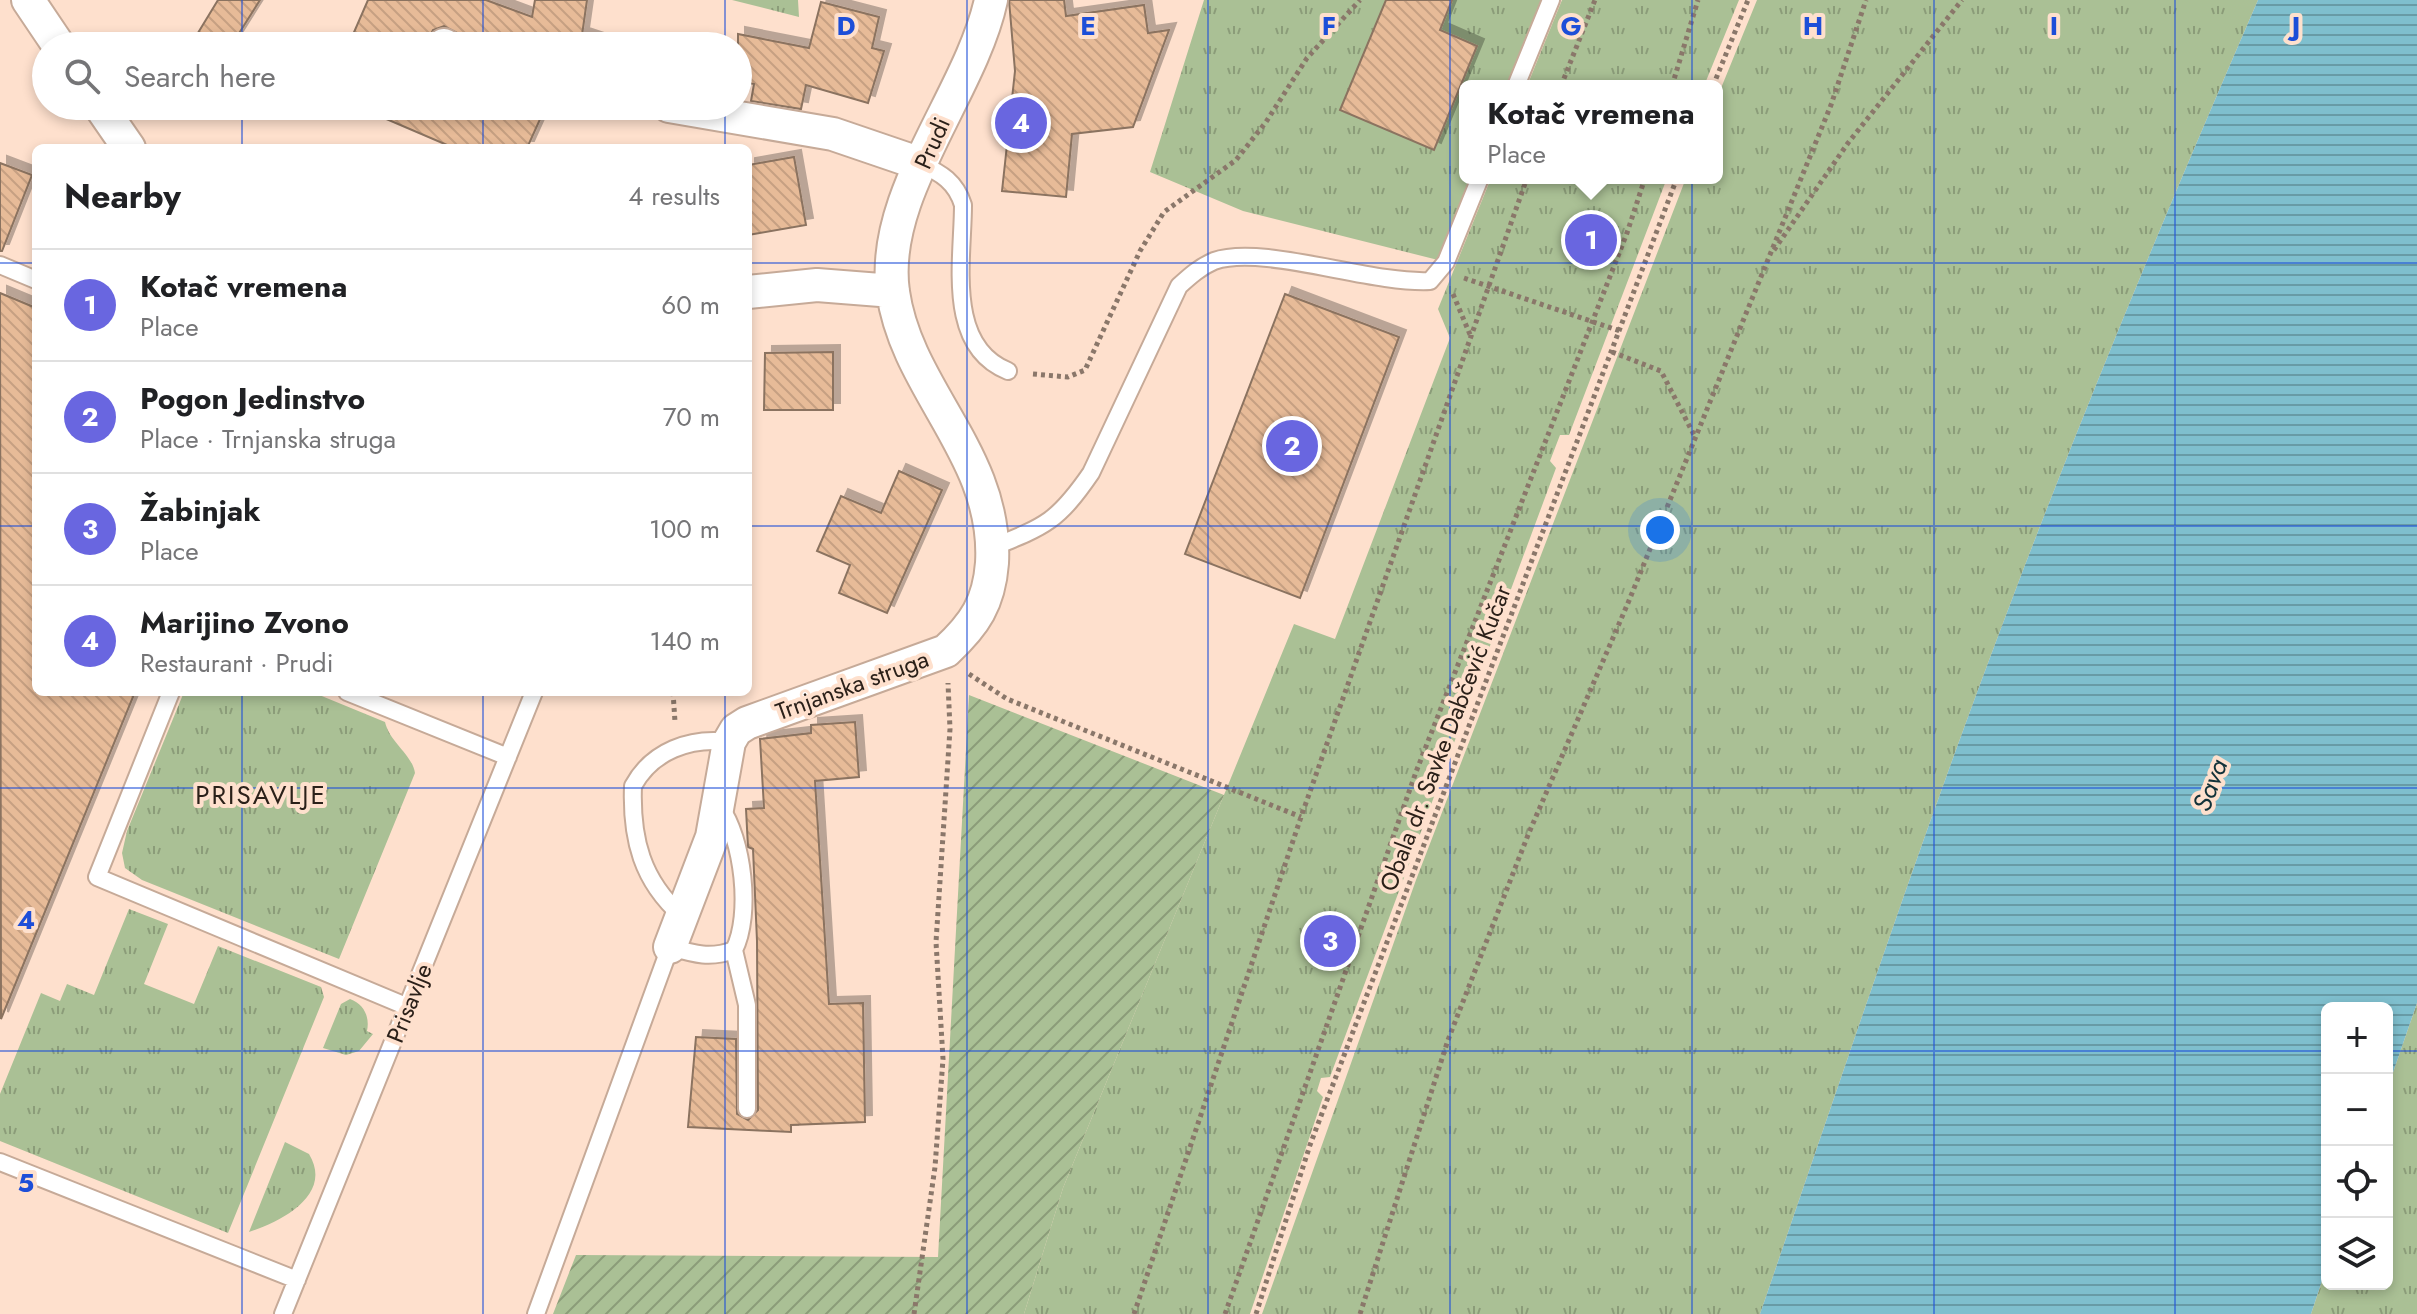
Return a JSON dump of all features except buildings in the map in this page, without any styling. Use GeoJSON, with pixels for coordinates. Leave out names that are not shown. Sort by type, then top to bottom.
{"type":"FeatureCollection","features":[{"type":"Feature","properties":{"kind":"street"},"geometry":{"type":"LineString","coordinates":[[28,0],[50,32]]}},
{"type":"Feature","properties":{"kind":"street","name":"Prudi"},"geometry":{"type":"LineString","coordinates":[[893,291],[898,226],[921,164],[980,40],[991,0]]}},
{"type":"Feature","properties":{"kind":"street"},"geometry":{"type":"LineString","coordinates":[[110,120],[126,144]]}},
{"type":"Feature","properties":{"kind":"street"},"geometry":{"type":"LineString","coordinates":[[751,120],[833,134],[921,164]]}},
{"type":"Feature","properties":{"kind":"street"},"geometry":{"type":"LineString","coordinates":[[752,292],[817,285],[893,291]]}},
{"type":"Feature","properties":{"kind":"street","name":"Trnjanska struga"},"geometry":{"type":"LineString","coordinates":[[729,742],[736,730],[747,723],[946,651],[969,630],[984,608],[993,547],[988,510],[977,470],[912,354],[893,291]]}},
{"type":"Feature","properties":{"kind":"street"},"geometry":{"type":"LineString","coordinates":[[670,947],[720,807],[729,742]]}},
{"type":"Feature","properties":{"kind":"lane"},"geometry":{"type":"LineString","coordinates":[[1518,80],[1551,0]]}},
{"type":"Feature","properties":{"kind":"lane"},"geometry":{"type":"LineString","coordinates":[[921,164],[940,172],[960,193],[963,205],[960,298],[978,347],[991,364],[1008,371]]}},
{"type":"Feature","properties":{"kind":"lane"},"geometry":{"type":"LineString","coordinates":[[993,547],[1044,527],[1073,499],[1091,473],[1179,286],[1195,270],[1216,260],[1246,256],[1402,282],[1430,281],[1442,267],[1477,184]]}},
{"type":"Feature","properties":{"kind":"lane"},"geometry":{"type":"LineString","coordinates":[[0,265],[32,278]]}},
{"type":"Feature","properties":{"kind":"lane"},"geometry":{"type":"LineString","coordinates":[[169,696],[97,877],[408,1007]]}},
{"type":"Feature","properties":{"kind":"lane"},"geometry":{"type":"LineString","coordinates":[[357,696],[508,757]]}},
{"type":"Feature","properties":{"kind":"lane","name":"Prisavlje"},"geometry":{"type":"LineString","coordinates":[[283,1314],[532,696]]}},
{"type":"Feature","properties":{"kind":"lane"},"geometry":{"type":"LineString","coordinates":[[682,916],[652,885],[640,857],[634,834],[633,786],[654,759],[677,746],[714,740],[729,742]]}},
{"type":"Feature","properties":{"kind":"lane"},"geometry":{"type":"LineString","coordinates":[[720,807],[732,823],[739,846],[743,932],[734,950],[747,1005],[747,1109]]}},
{"type":"Feature","properties":{"kind":"lane"},"geometry":{"type":"LineString","coordinates":[[536,1314],[670,947],[701,956],[718,956],[734,950]]}},
{"type":"Feature","properties":{"kind":"lane"},"geometry":{"type":"LineString","coordinates":[[0,1162],[297,1280]]}},
{"type":"Feature","properties":{"kind":"path"},"geometry":{"type":"LineString","coordinates":[[1008,371],[1068,377],[1085,370],[1140,251],[1164,212],[1236,160],[1266,122],[1307,58],[1360,0]]}},
{"type":"Feature","properties":{"kind":"path"},"geometry":{"type":"LineString","coordinates":[[1563,80],[1595,0]]}},
{"type":"Feature","properties":{"kind":"path"},"geometry":{"type":"LineString","coordinates":[[1674,80],[1698,0]]}},
{"type":"Feature","properties":{"kind":"path"},"geometry":{"type":"LineString","coordinates":[[1715,80],[1748,0]]}},
{"type":"Feature","properties":{"kind":"path"},"geometry":{"type":"LineString","coordinates":[[1360,1314],[1448,1040],[1528,835],[1831,105],[1866,0]]}},
{"type":"Feature","properties":{"kind":"path"},"geometry":{"type":"LineString","coordinates":[[1767,261],[1848,143],[1962,0]]}},
{"type":"Feature","properties":{"kind":"path"},"geometry":{"type":"LineString","coordinates":[[1134,1314],[1301,817],[1525,184]]}},
{"type":"Feature","properties":{"kind":"path","name":"Obala dr. Savke Dabčević Kučar"},"geometry":{"type":"LineString","coordinates":[[1225,1314],[1416,772],[1643,184]]}},
{"type":"Feature","properties":{"kind":"path","name":"Obala dr. Savke Dabčević Kučar"},"geometry":{"type":"LineString","coordinates":[[1256,1314],[1310,1145],[1675,184]]}},
{"type":"Feature","properties":{"kind":"path"},"geometry":{"type":"LineString","coordinates":[[1442,267],[1472,339]]}},
{"type":"Feature","properties":{"kind":"path"},"geometry":{"type":"LineString","coordinates":[[1473,281],[1620,331]]}},
{"type":"Feature","properties":{"kind":"path"},"geometry":{"type":"LineString","coordinates":[[1612,352],[1661,371],[1694,436]]}},
{"type":"Feature","properties":{"kind":"path"},"geometry":{"type":"LineString","coordinates":[[946,651],[976,681],[1007,699],[1301,817]]}},
{"type":"Feature","properties":{"kind":"path"},"geometry":{"type":"LineString","coordinates":[[914,1314],[935,1167],[943,1059],[936,942],[950,729],[946,651]]}},
{"type":"Feature","properties":{"kind":"green space"},"geometry":{"type":"Polygon","coordinates":[[[732,0],[798,0],[799,17],[732,0]]]}},
{"type":"Feature","properties":{"kind":"green space"},"geometry":{"type":"Polygon","coordinates":[[[1204,0],[1551,0],[1518,80],[1459,80],[1459,184],[1478,184],[1446,262],[1243,211],[1150,172],[1204,0]]]}},
{"type":"Feature","properties":{"kind":"green space"},"geometry":{"type":"Polygon","coordinates":[[[1562,0],[1739,0],[1706,80],[1529,80],[1562,0]]]}},
{"type":"Feature","properties":{"kind":"green space"},"geometry":{"type":"Polygon","coordinates":[[[1757,0],[2258,0],[2072,444],[1980,683],[1760,1314],[1262,1314],[1416,880],[1684,184],[1723,184],[1723,83],[1757,0]]]}},
{"type":"Feature","properties":{"kind":"green space"},"geometry":{"type":"Polygon","coordinates":[[[1489,184],[1665,184],[1569,435],[1560,435],[1550,461],[1556,468],[1330,1077],[1321,1078],[1317,1091],[1323,1097],[1250,1314],[1024,1314],[1063,1188],[1294,624],[1335,639],[1450,338],[1438,309],[1489,184]]]}},
{"type":"Feature","properties":{"kind":"green space"},"geometry":{"type":"Polygon","coordinates":[[[969,695],[1224,795],[1063,1188],[1024,1314],[553,1314],[576,1255],[938,1257],[969,695]]]}},
{"type":"Feature","properties":{"kind":"green space"},"geometry":{"type":"Polygon","coordinates":[[[182,696],[322,696],[385,722],[415,773],[339,959],[142,880],[125,868],[122,853],[127,831],[182,696]]]}},
{"type":"Feature","properties":{"kind":"green space"},"geometry":{"type":"Polygon","coordinates":[[[129,909],[168,924],[144,984],[194,1004],[218,946],[321,987],[324,997],[228,1233],[0,1141],[0,1094],[41,993],[60,1001],[67,984],[94,995],[129,909]]]}},
{"type":"Feature","properties":{"kind":"green space"},"geometry":{"type":"Polygon","coordinates":[[[350,999],[362,1008],[367,1016],[367,1031],[373,1034],[359,1051],[346,1055],[323,1048],[341,1004],[350,999]]]}},
{"type":"Feature","properties":{"kind":"green space"},"geometry":{"type":"Polygon","coordinates":[[[2417,1003],[2417,1314],[2311,1314],[2321,1284],[2321,1290],[2393,1290],[2393,1073],[2417,1003]]]}},
{"type":"Feature","properties":{"kind":"green space"},"geometry":{"type":"Polygon","coordinates":[[[285,1142],[309,1154],[315,1169],[315,1182],[300,1205],[275,1221],[249,1232],[285,1142]]]}},
{"type":"Feature","properties":{"kind":"water","name":"Sava"},"geometry":{"type":"Polygon","coordinates":[[[2258,0],[2417,0],[2417,1003],[2393,1073],[2393,1002],[2321,1002],[2321,1284],[2311,1314],[1760,1314],[1980,683],[2072,444],[2258,0]]]}},
{"type":"Feature","properties":{"kind":"place","name":"Marijino Zvono"},"geometry":{"type":"Point","coordinates":[1021,123]}},
{"type":"Feature","properties":{"kind":"place","name":"Kotač vremena"},"geometry":{"type":"Point","coordinates":[1591,240]}},
{"type":"Feature","properties":{"kind":"place","name":"Pogon Jedinstvo"},"geometry":{"type":"Point","coordinates":[1292,446]}},
{"type":"Feature","properties":{"kind":"place","name":"Žabinjak"},"geometry":{"type":"Point","coordinates":[1330,941]}},
{"type":"Feature","properties":{"kind":"district","name":"PRISAVLJE"},"geometry":{"type":"Point","coordinates":[261,795]}}]}
